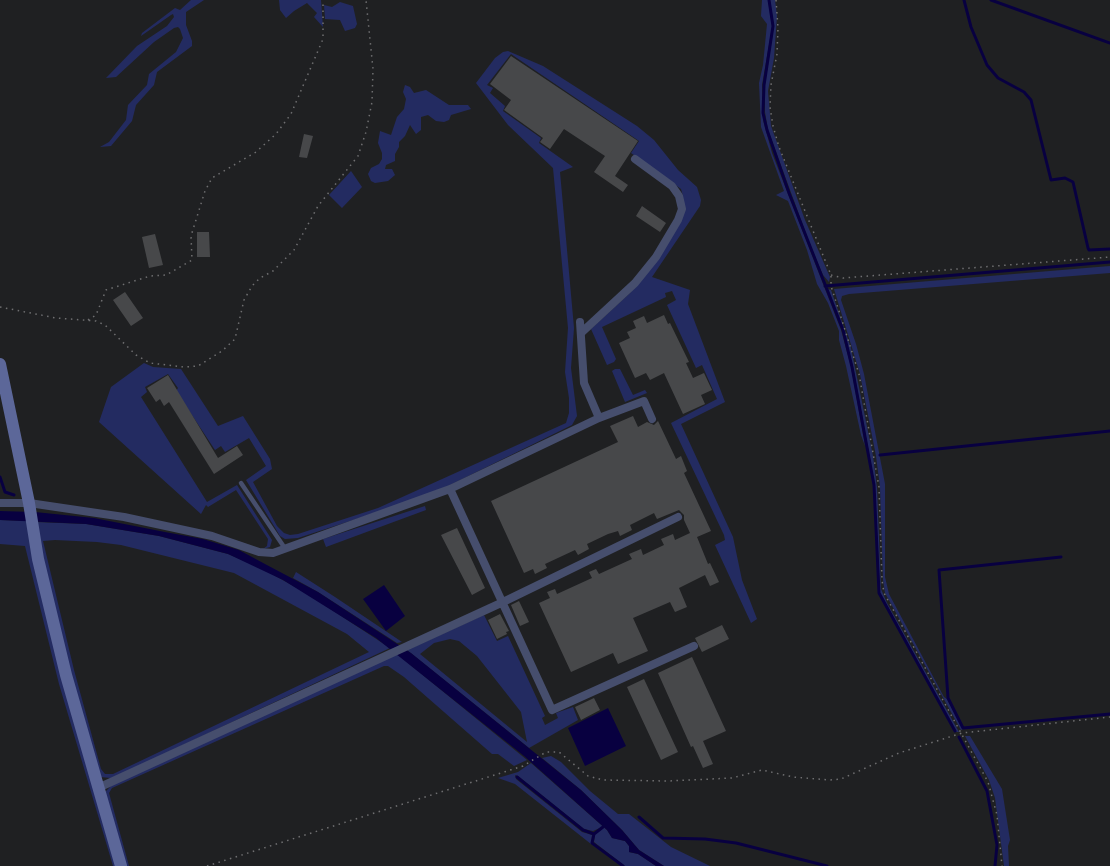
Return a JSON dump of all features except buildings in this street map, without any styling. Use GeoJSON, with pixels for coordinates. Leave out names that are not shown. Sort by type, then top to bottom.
{"type":"FeatureCollection","features":[{"type":"Feature","properties":{"kind":"street"},"geometry":{"type":"LineString","coordinates":[[581,333],[635,283],[656,257],[682,209],[679,196],[672,186],[635,159]]}},
{"type":"Feature","properties":{"kind":"street"},"geometry":{"type":"LineString","coordinates":[[580,322],[584,383],[599,418]]}},
{"type":"Feature","properties":{"kind":"street"},"geometry":{"type":"LineString","coordinates":[[0,364],[30,507],[38,559],[66,675],[121,866]]}},
{"type":"Feature","properties":{"kind":"street"},"geometry":{"type":"LineString","coordinates":[[0,503],[124,517],[172,526],[212,536],[259,552],[273,553],[450,489],[599,418],[644,401],[652,419]]}},
{"type":"Feature","properties":{"kind":"street"},"geometry":{"type":"LineString","coordinates":[[450,489],[552,710],[694,646]]}},
{"type":"Feature","properties":{"kind":"street"},"geometry":{"type":"LineString","coordinates":[[98,788],[501,603],[678,517]]}},
{"type":"Feature","properties":{"kind":"lane"},"geometry":{"type":"LineString","coordinates":[[241,483],[284,548]]}},
{"type":"Feature","properties":{"kind":"path"},"geometry":{"type":"LineString","coordinates":[[87,320],[96,315],[106,290],[150,276],[166,275],[192,260],[191,236],[205,190],[212,178],[256,152],[276,134],[291,114],[323,39],[323,0]]}},
{"type":"Feature","properties":{"kind":"path"},"geometry":{"type":"LineString","coordinates":[[0,308],[56,318],[96,321],[105,325],[136,355],[150,363],[198,366],[210,360],[235,339],[244,300],[252,286],[290,255],[318,206],[358,156],[366,132],[372,91],[373,69],[366,0]]}},
{"type":"Feature","properties":{"kind":"path"},"geometry":{"type":"LineString","coordinates":[[776,0],[777,54],[771,85],[770,107],[773,126],[783,157],[831,275],[831,286],[859,374],[879,487],[884,593],[988,782],[994,799],[1002,866]]}},
{"type":"Feature","properties":{"kind":"path"},"geometry":{"type":"LineString","coordinates":[[831,275],[843,278],[1110,257]]}},
{"type":"Feature","properties":{"kind":"path"},"geometry":{"type":"LineString","coordinates":[[207,866],[527,764],[540,754],[553,751],[559,752],[588,776],[603,780],[668,781],[732,778],[762,770],[793,777],[829,780],[841,779],[899,753],[962,733],[1110,717]]}},
{"type":"Feature","properties":{"kind":"shaded area"},"geometry":{"type":"Polygon","coordinates":[[[191,0],[204,0],[186,12],[186,25],[192,46],[157,72],[154,85],[136,105],[132,121],[111,146],[100,147],[109,142],[126,120],[128,105],[147,85],[149,74],[176,52],[183,38],[180,29],[174,28],[154,42],[116,77],[106,78],[137,46],[167,26],[174,17],[173,14],[141,36],[142,33],[175,8],[180,10],[191,0]]]}},
{"type":"Feature","properties":{"kind":"shaded area"},"geometry":{"type":"Polygon","coordinates":[[[279,0],[321,0],[323,27],[314,17],[317,13],[307,3],[286,18],[280,10],[279,0]]]}},
{"type":"Feature","properties":{"kind":"shaded area"},"geometry":{"type":"Polygon","coordinates":[[[762,0],[768,0],[772,27],[762,85],[763,120],[772,153],[841,330],[851,367],[865,446],[839,340],[839,331],[828,303],[817,284],[788,201],[776,195],[784,191],[761,127],[759,83],[767,24],[761,16],[762,0]]]}},
{"type":"Feature","properties":{"kind":"shaded area"},"geometry":{"type":"Polygon","coordinates":[[[770,0],[775,0],[777,16],[774,58],[768,91],[771,126],[805,220],[830,277],[829,282],[823,275],[811,247],[768,130],[765,85],[774,26],[770,0]]]}},
{"type":"Feature","properties":{"kind":"shaded area"},"geometry":{"type":"Polygon","coordinates":[[[340,2],[353,6],[357,24],[355,28],[345,31],[340,20],[325,19],[324,5],[332,7],[340,2]]]}},
{"type":"Feature","properties":{"kind":"shaded area"},"geometry":{"type":"Polygon","coordinates":[[[508,51],[543,66],[637,126],[654,140],[678,170],[697,187],[701,200],[700,206],[652,277],[690,290],[688,304],[725,402],[681,424],[733,537],[742,580],[757,619],[751,623],[715,545],[725,540],[724,535],[671,423],[717,399],[702,365],[696,368],[667,305],[676,300],[672,291],[665,293],[666,297],[602,327],[616,359],[614,362],[607,365],[591,329],[630,293],[679,225],[683,196],[681,189],[631,153],[639,141],[511,54],[487,85],[493,88],[490,93],[505,106],[503,111],[541,138],[539,143],[573,167],[560,172],[574,328],[571,368],[577,416],[572,425],[446,487],[298,538],[285,539],[280,536],[246,480],[266,466],[249,438],[225,452],[221,446],[215,450],[176,391],[178,388],[168,374],[145,387],[147,392],[141,397],[207,502],[237,485],[272,540],[270,547],[263,549],[267,546],[268,539],[236,490],[208,507],[206,505],[201,514],[99,422],[111,387],[144,363],[153,367],[181,369],[218,426],[243,416],[270,459],[272,469],[253,482],[277,526],[290,535],[378,508],[566,423],[569,413],[565,372],[568,328],[553,168],[508,125],[476,83],[495,58],[508,51]]]}},
{"type":"Feature","properties":{"kind":"shaded area"},"geometry":{"type":"Polygon","coordinates":[[[405,85],[410,87],[414,93],[426,90],[449,105],[468,105],[471,109],[451,115],[449,120],[444,122],[436,121],[428,115],[421,117],[421,130],[416,134],[410,125],[399,142],[395,161],[386,165],[385,169],[392,169],[395,175],[388,181],[375,183],[371,181],[368,174],[371,168],[379,164],[382,159],[378,143],[380,131],[391,135],[397,117],[404,109],[405,85]]]}},
{"type":"Feature","properties":{"kind":"shaded area"},"geometry":{"type":"Polygon","coordinates":[[[351,171],[362,187],[342,208],[329,195],[351,171]]]}},
{"type":"Feature","properties":{"kind":"shaded area"},"geometry":{"type":"Polygon","coordinates":[[[1110,266],[1110,273],[842,296],[841,300],[864,374],[885,484],[885,577],[889,594],[963,729],[961,730],[885,593],[880,487],[876,456],[860,374],[834,289],[1110,266]]]}},
{"type":"Feature","properties":{"kind":"shaded area"},"geometry":{"type":"Polygon","coordinates":[[[828,289],[831,290],[851,348],[873,456],[877,488],[881,589],[959,732],[956,732],[880,593],[875,485],[853,366],[843,329],[828,289]]]}},
{"type":"Feature","properties":{"kind":"shaded area"},"geometry":{"type":"Polygon","coordinates":[[[620,369],[633,395],[645,390],[647,393],[625,402],[612,371],[620,369]]]}},
{"type":"Feature","properties":{"kind":"shaded area"},"geometry":{"type":"Polygon","coordinates":[[[425,506],[426,510],[326,547],[323,539],[425,506]]]}},
{"type":"Feature","properties":{"kind":"shaded area"},"geometry":{"type":"Polygon","coordinates":[[[0,511],[94,518],[203,539],[239,550],[318,592],[411,653],[581,790],[639,850],[664,866],[656,866],[638,854],[629,852],[629,846],[625,841],[612,838],[607,830],[524,756],[376,638],[283,580],[228,554],[159,536],[86,524],[0,520],[0,511]]]}},
{"type":"Feature","properties":{"kind":"shaded area"},"geometry":{"type":"Polygon","coordinates":[[[0,520],[28,521],[118,866],[113,866],[59,684],[25,546],[0,544],[0,520]]]}},
{"type":"Feature","properties":{"kind":"shaded area"},"geometry":{"type":"Polygon","coordinates":[[[35,522],[86,524],[159,536],[228,554],[261,568],[306,593],[390,648],[111,778],[100,777],[67,673],[35,522]],[[43,541],[74,670],[101,769],[105,774],[113,774],[369,652],[347,634],[234,573],[121,545],[43,541]]]}},
{"type":"Feature","properties":{"kind":"shaded area"},"geometry":{"type":"Polygon","coordinates":[[[296,572],[402,642],[397,643],[293,578],[296,572]]]}},
{"type":"Feature","properties":{"kind":"shaded area"},"geometry":{"type":"Polygon","coordinates":[[[384,585],[405,616],[386,631],[363,599],[384,585]]]}},
{"type":"Feature","properties":{"kind":"shaded area"},"geometry":{"type":"Polygon","coordinates":[[[484,615],[497,641],[508,636],[545,716],[542,718],[545,725],[558,718],[556,713],[573,707],[578,720],[529,748],[407,650],[484,615]],[[450,639],[434,643],[420,654],[527,742],[521,712],[477,656],[459,641],[450,639]]]}},
{"type":"Feature","properties":{"kind":"shaded area"},"geometry":{"type":"Polygon","coordinates":[[[397,654],[527,760],[514,766],[498,754],[492,754],[404,677],[388,666],[384,666],[112,788],[109,793],[129,866],[124,866],[104,793],[112,785],[397,654]]]}},
{"type":"Feature","properties":{"kind":"shaded area"},"geometry":{"type":"Polygon","coordinates":[[[608,708],[626,746],[585,766],[568,728],[608,708]]]}},
{"type":"Feature","properties":{"kind":"shaded area"},"geometry":{"type":"Polygon","coordinates":[[[965,736],[970,736],[1002,789],[1010,840],[1009,866],[1004,866],[995,798],[989,780],[965,736]]]}},
{"type":"Feature","properties":{"kind":"shaded area"},"geometry":{"type":"Polygon","coordinates":[[[551,756],[561,762],[590,791],[618,814],[629,814],[671,847],[710,866],[664,866],[639,850],[581,790],[542,758],[551,756]]]}},
{"type":"Feature","properties":{"kind":"shaded area"},"geometry":{"type":"Polygon","coordinates":[[[531,763],[607,830],[612,838],[625,841],[629,846],[629,852],[638,854],[656,866],[625,866],[594,842],[595,834],[602,827],[593,831],[584,829],[515,775],[516,779],[582,832],[592,835],[591,844],[515,784],[498,778],[518,772],[531,763]]]}},
{"type":"Feature","properties":{"kind":"waterway"},"geometry":{"type":"LineString","coordinates":[[769,0],[773,26],[764,85],[763,113],[789,193],[843,330],[852,367],[874,485],[879,593],[955,731]]}},
{"type":"Feature","properties":{"kind":"waterway"},"geometry":{"type":"LineString","coordinates":[[964,0],[971,27],[987,65],[998,78],[1024,92],[1031,100],[1051,180],[1065,178],[1073,182],[1089,250],[1110,249]]}},
{"type":"Feature","properties":{"kind":"waterway"},"geometry":{"type":"LineString","coordinates":[[991,0],[1110,43]]}},
{"type":"Feature","properties":{"kind":"waterway"},"geometry":{"type":"LineString","coordinates":[[825,286],[1110,262]]}},
{"type":"Feature","properties":{"kind":"waterway"},"geometry":{"type":"LineString","coordinates":[[880,455],[1110,431]]}},
{"type":"Feature","properties":{"kind":"waterway"},"geometry":{"type":"LineString","coordinates":[[0,477],[5,492],[14,495]]}},
{"type":"Feature","properties":{"kind":"waterway"},"geometry":{"type":"LineString","coordinates":[[1061,557],[939,570],[948,698],[963,728],[1110,714]]}},
{"type":"Feature","properties":{"kind":"waterway"},"geometry":{"type":"LineString","coordinates":[[959,737],[987,791],[997,845],[995,866]]}},
{"type":"Feature","properties":{"kind":"waterway"},"geometry":{"type":"LineString","coordinates":[[517,777],[583,830],[594,834],[603,827]]}},
{"type":"Feature","properties":{"kind":"waterway"},"geometry":{"type":"LineString","coordinates":[[639,817],[663,838],[705,839],[736,843],[827,866]]}},
{"type":"Feature","properties":{"kind":"waterway"},"geometry":{"type":"LineString","coordinates":[[594,834],[592,843],[623,866]]}}]}
